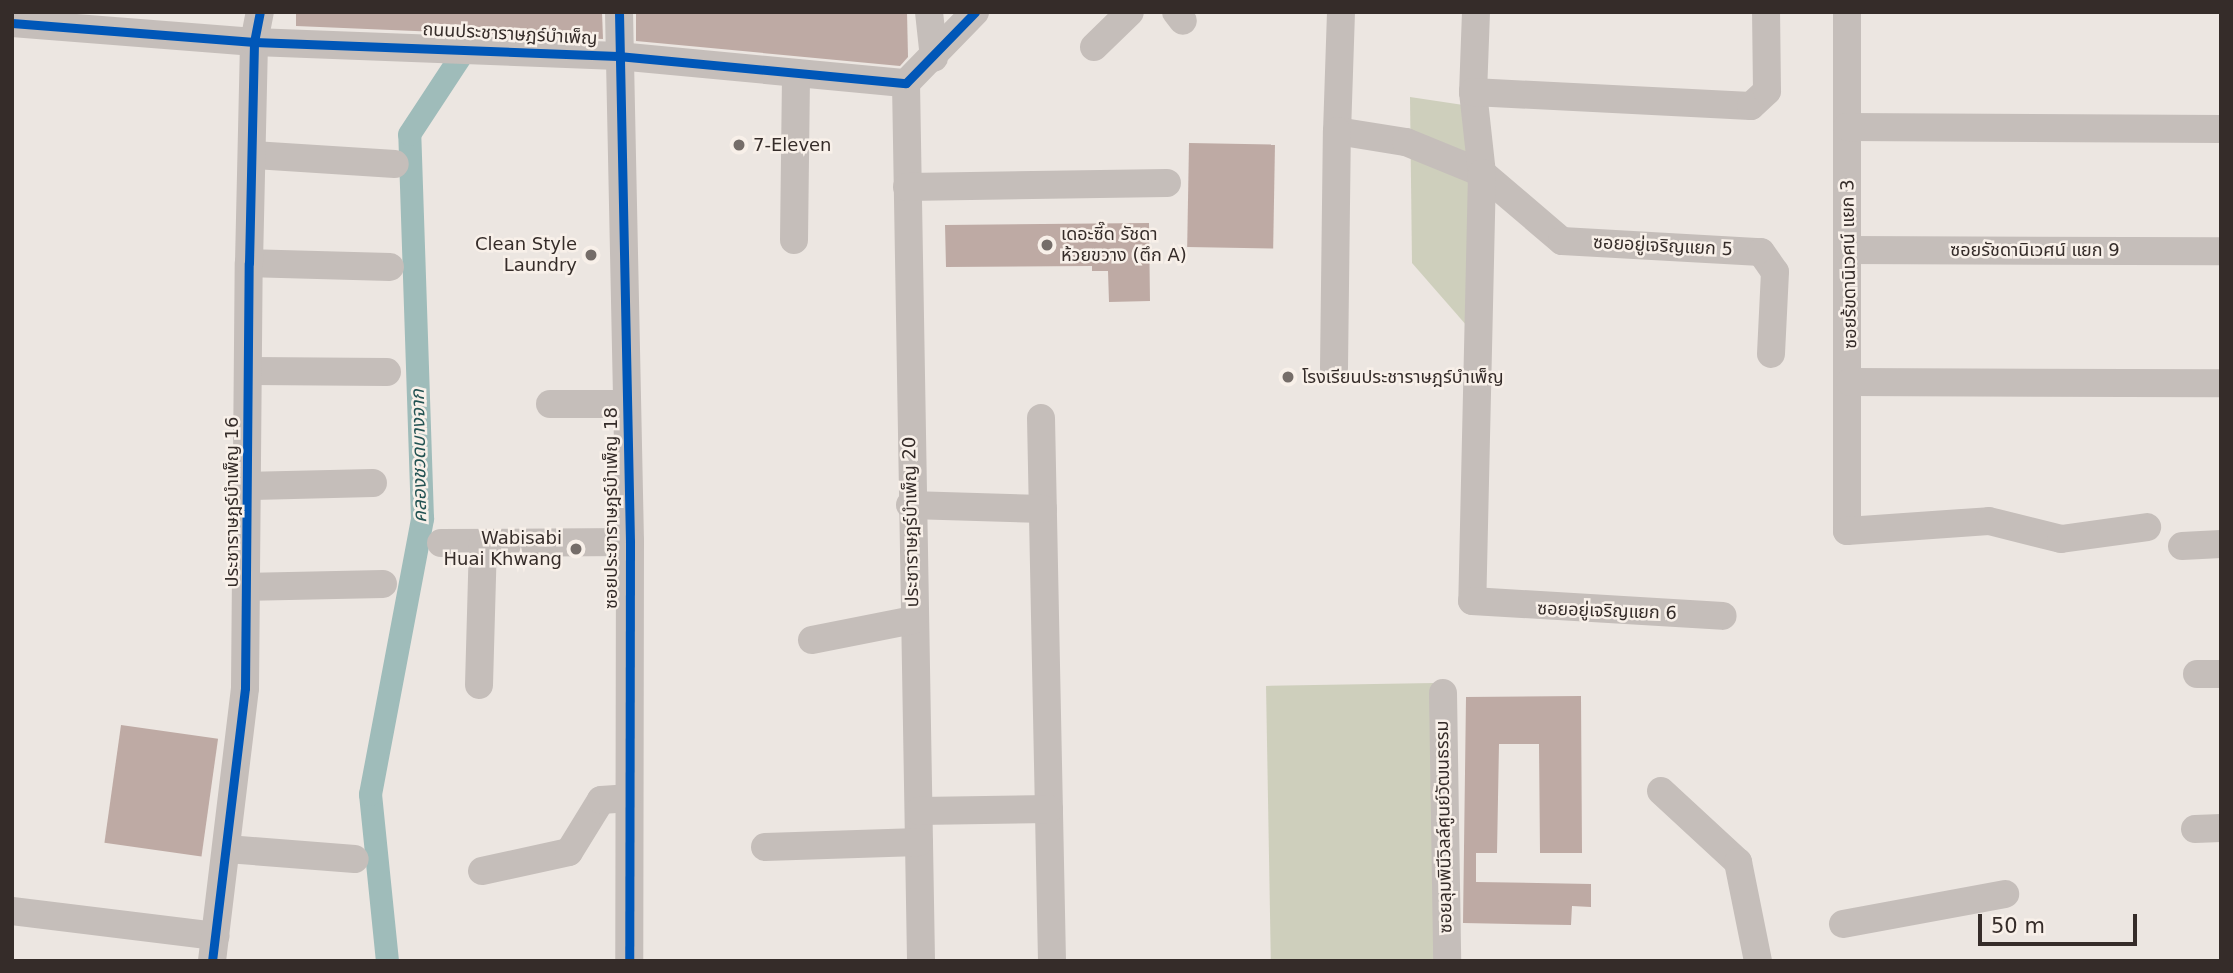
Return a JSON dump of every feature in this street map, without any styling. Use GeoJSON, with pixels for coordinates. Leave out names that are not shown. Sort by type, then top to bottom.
{"type":"FeatureCollection","features":[{"type":"Feature","properties":{"kind":"street","name":"ประชาราษฎร์บำเพ็ญ 16"},"geometry":{"type":"LineString","coordinates":[[213,948],[245,688],[249,486],[248,263],[254,42],[260,12]]}},
{"type":"Feature","properties":{"kind":"street","name":"ซอยประชาราษฎร์บำเพ็ญ 18"},"geometry":{"type":"LineString","coordinates":[[619,12],[630,542],[629,961]]}},
{"type":"Feature","properties":{"kind":"street"},"geometry":{"type":"LineString","coordinates":[[929,12],[934,58]]}},
{"type":"Feature","properties":{"kind":"street"},"geometry":{"type":"LineString","coordinates":[[906,83],[934,58],[975,12]]}},
{"type":"Feature","properties":{"kind":"street"},"geometry":{"type":"LineString","coordinates":[[1094,47],[1130,12]]}},
{"type":"Feature","properties":{"kind":"street"},"geometry":{"type":"LineString","coordinates":[[1334,368],[1336,131],[1341,12]]}},
{"type":"Feature","properties":{"kind":"street"},"geometry":{"type":"LineString","coordinates":[[1336,131],[1406,142],[1482,173],[1473,92],[1476,12]]}},
{"type":"Feature","properties":{"kind":"street","name":"ซอยร้ขดานิเวศน์ แยก 3"},"geometry":{"type":"LineString","coordinates":[[1847,12],[1850,382],[1848,523],[1989,521],[2062,539],[2147,527]]}},
{"type":"Feature","properties":{"kind":"street","name":"ถนนประชาราษฎร์บำเพ็ญ"},"geometry":{"type":"LineString","coordinates":[[12,23],[254,42],[492,47],[906,83]]}},
{"type":"Feature","properties":{"kind":"street"},"geometry":{"type":"LineString","coordinates":[[1473,92],[1751,106],[1767,91],[1766,25]]}},
{"type":"Feature","properties":{"kind":"street"},"geometry":{"type":"LineString","coordinates":[[793,240],[796,73]]}},
{"type":"Feature","properties":{"kind":"street","name":"ประชาราษฎร์บำเพ็ญ 20"},"geometry":{"type":"LineString","coordinates":[[906,83],[910,505],[921,961]]}},
{"type":"Feature","properties":{"kind":"street"},"geometry":{"type":"LineString","coordinates":[[1847,127],[2221,130]]}},
{"type":"Feature","properties":{"kind":"street"},"geometry":{"type":"LineString","coordinates":[[253,155],[395,164]]}},
{"type":"Feature","properties":{"kind":"street","name":"ซอยอยู่เจริญแยก 5"},"geometry":{"type":"LineString","coordinates":[[1482,173],[1562,242],[1761,252],[1775,272],[1771,354]]}},
{"type":"Feature","properties":{"kind":"street","name":"ซอยอยู่เจริญแยก 6"},"geometry":{"type":"LineString","coordinates":[[1482,173],[1478,483],[1469,578],[1472,601],[1490,606],[1723,616]]}},
{"type":"Feature","properties":{"kind":"street"},"geometry":{"type":"LineString","coordinates":[[907,187],[1167,183]]}},
{"type":"Feature","properties":{"kind":"street","name":"ซอยรัชดานิเวศน์ แยก 9"},"geometry":{"type":"LineString","coordinates":[[1849,250],[2221,251]]}},
{"type":"Feature","properties":{"kind":"street"},"geometry":{"type":"LineString","coordinates":[[248,263],[390,267]]}},
{"type":"Feature","properties":{"kind":"street"},"geometry":{"type":"LineString","coordinates":[[248,371],[387,372]]}},
{"type":"Feature","properties":{"kind":"street"},"geometry":{"type":"LineString","coordinates":[[1850,382],[2221,383]]}},
{"type":"Feature","properties":{"kind":"street"},"geometry":{"type":"LineString","coordinates":[[550,404],[626,404]]}},
{"type":"Feature","properties":{"kind":"street"},"geometry":{"type":"LineString","coordinates":[[1041,418],[1052,961]]}},
{"type":"Feature","properties":{"kind":"street"},"geometry":{"type":"LineString","coordinates":[[249,486],[373,483]]}},
{"type":"Feature","properties":{"kind":"street"},"geometry":{"type":"LineString","coordinates":[[910,505],[1043,509]]}},
{"type":"Feature","properties":{"kind":"street"},"geometry":{"type":"LineString","coordinates":[[441,543],[630,542]]}},
{"type":"Feature","properties":{"kind":"street"},"geometry":{"type":"LineString","coordinates":[[479,685],[483,543]]}},
{"type":"Feature","properties":{"kind":"street"},"geometry":{"type":"LineString","coordinates":[[2182,546],[2221,544]]}},
{"type":"Feature","properties":{"kind":"street"},"geometry":{"type":"LineString","coordinates":[[247,587],[383,584]]}},
{"type":"Feature","properties":{"kind":"street"},"geometry":{"type":"LineString","coordinates":[[812,639],[913,620]]}},
{"type":"Feature","properties":{"kind":"street","name":"ซอยลุมพินีวิลล์ศูนย์วัฒนธรรม"},"geometry":{"type":"LineString","coordinates":[[1443,694],[1447,961]]}},
{"type":"Feature","properties":{"kind":"street"},"geometry":{"type":"LineString","coordinates":[[1661,790],[1738,862],[1758,961]]}},
{"type":"Feature","properties":{"kind":"street"},"geometry":{"type":"LineString","coordinates":[[482,871],[569,852],[601,800],[628,798]]}},
{"type":"Feature","properties":{"kind":"street"},"geometry":{"type":"LineString","coordinates":[[919,811],[1049,809]]}},
{"type":"Feature","properties":{"kind":"street"},"geometry":{"type":"LineString","coordinates":[[765,847],[919,842]]}},
{"type":"Feature","properties":{"kind":"street"},"geometry":{"type":"LineString","coordinates":[[227,849],[355,859]]}},
{"type":"Feature","properties":{"kind":"street"},"geometry":{"type":"LineString","coordinates":[[1843,924],[2005,894]]}},
{"type":"Feature","properties":{"kind":"street"},"geometry":{"type":"LineString","coordinates":[[12,911],[213,948]]}},
{"type":"Feature","properties":{"kind":"green space"},"geometry":{"type":"Polygon","coordinates":[[[1410,97],[1470,106],[1474,334],[1412,263],[1410,97]]]}},
{"type":"Feature","properties":{"kind":"green space"},"geometry":{"type":"Polygon","coordinates":[[[1434,683],[1439,961],[1271,961],[1266,686],[1434,683]]]}},
{"type":"Feature","properties":{"kind":"building"},"geometry":{"type":"Polygon","coordinates":[[[296,12],[602,12],[603,39],[296,26],[296,12]]]}},
{"type":"Feature","properties":{"kind":"building"},"geometry":{"type":"Polygon","coordinates":[[[636,12],[907,12],[908,57],[900,66],[636,41],[636,12]]]}},
{"type":"Feature","properties":{"kind":"building"},"geometry":{"type":"Polygon","coordinates":[[[1189,143],[1275,145],[1273,248],[1187,247],[1189,143]]]}},
{"type":"Feature","properties":{"kind":"building","name":"เดอะซี๊ด รัชดา ห้วยขวาง (ตึก A)"},"geometry":{"type":"Polygon","coordinates":[[[1149,223],[1150,301],[1109,302],[1108,271],[1092,271],[1092,266],[946,267],[945,225],[1149,223]]]}},
{"type":"Feature","properties":{"kind":"building"},"geometry":{"type":"Polygon","coordinates":[[[1581,696],[1582,853],[1540,853],[1539,744],[1499,744],[1497,853],[1476,853],[1476,882],[1591,884],[1591,907],[1572,906],[1571,925],[1463,923],[1466,697],[1581,696]]]}},
{"type":"Feature","properties":{"kind":"building"},"geometry":{"type":"Polygon","coordinates":[[[121,725],[218,739],[201,856],[104,843],[121,725]]]}},
{"type":"Feature","properties":{"kind":"waterway","name":"คลองชวดบางจาก"},"geometry":{"type":"LineString","coordinates":[[387,961],[370,794],[422,518],[409,134],[489,12]]}},
{"type":"Feature","properties":{"kind":"cycle path"},"geometry":{"type":"LineString","coordinates":[[212,961],[245,688],[249,263],[254,42],[260,12]]}},
{"type":"Feature","properties":{"kind":"cycle path"},"geometry":{"type":"LineString","coordinates":[[619,12],[630,542],[629,961]]}},
{"type":"Feature","properties":{"kind":"cycle path"},"geometry":{"type":"LineString","coordinates":[[12,23],[254,42],[618,56],[906,83],[975,12]]}},
{"type":"Feature","properties":{"kind":"place","name":"7-Eleven"},"geometry":{"type":"Point","coordinates":[739,145]}},
{"type":"Feature","properties":{"kind":"place","name":"เดอะซี๊ด รัชดา ห้วยขวาง (ตึก A)"},"geometry":{"type":"Point","coordinates":[1047,245]}},
{"type":"Feature","properties":{"kind":"place","name":"Clean Style Laundry"},"geometry":{"type":"Point","coordinates":[591,255]}},
{"type":"Feature","properties":{"kind":"place","name":"โรงเรียนประชาราษฎร์บำเพ็ญ"},"geometry":{"type":"Point","coordinates":[1288,377]}},
{"type":"Feature","properties":{"kind":"place","name":"Wabisabi Huai Khwang"},"geometry":{"type":"Point","coordinates":[576,549]}}]}
